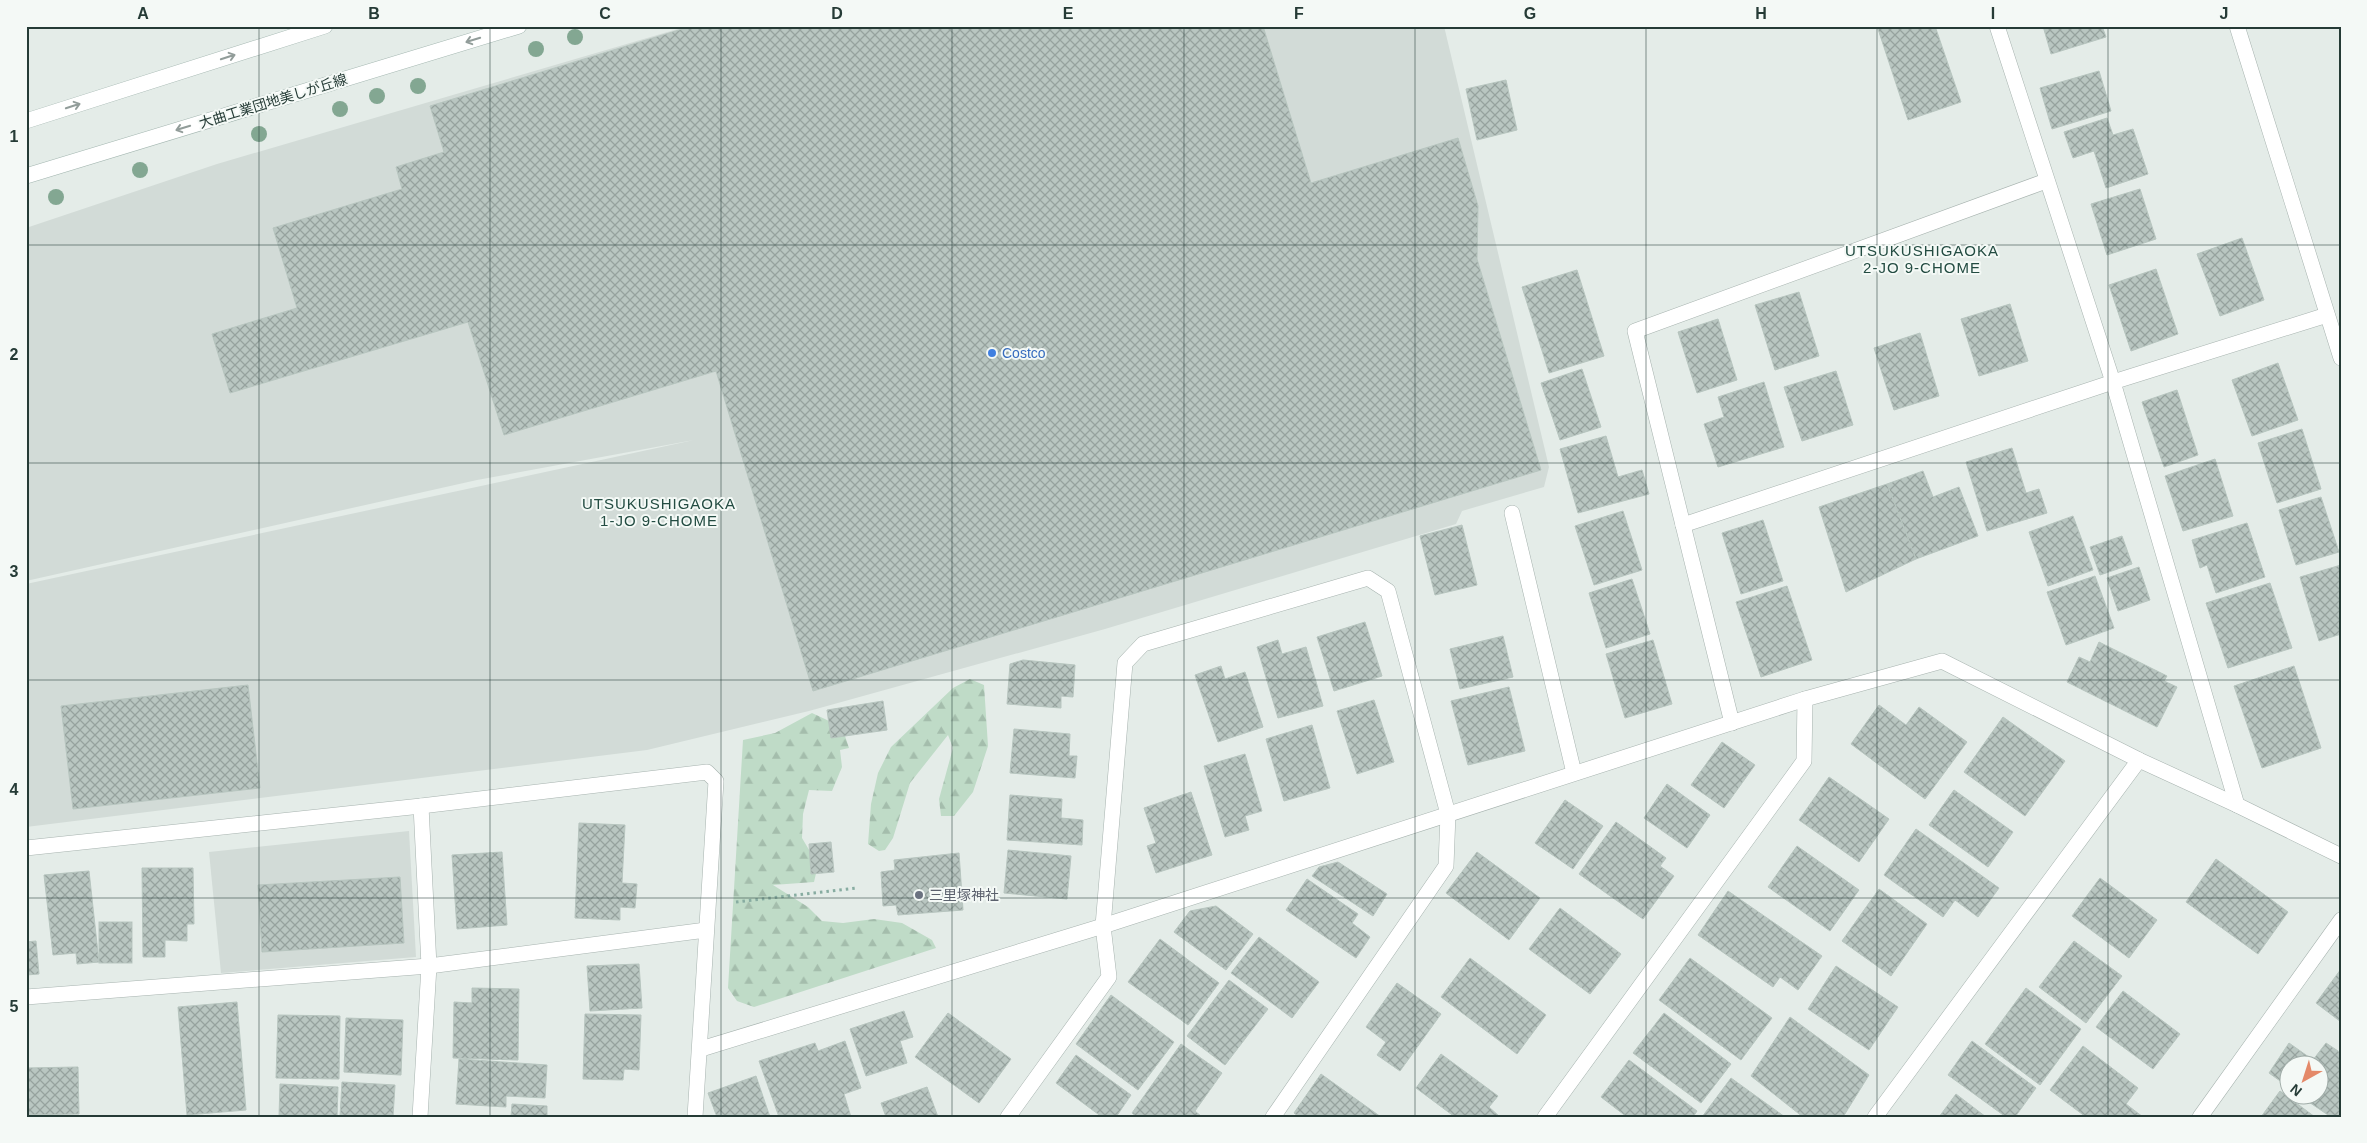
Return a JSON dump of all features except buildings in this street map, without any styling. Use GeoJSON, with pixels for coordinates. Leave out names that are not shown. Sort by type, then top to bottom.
{"type":"FeatureCollection","features":[{"type":"Feature","properties":{"kind":"street"},"geometry":{"type":"LineString","coordinates":[[26,121],[325,26]]}},
{"type":"Feature","properties":{"kind":"street","name":"大曲工業団地美しが丘線"},"geometry":{"type":"LineString","coordinates":[[26,176],[519,26]]}},
{"type":"Feature","properties":{"kind":"street"},"geometry":{"type":"LineString","coordinates":[[1997,26],[2113,382],[2237,805]]}},
{"type":"Feature","properties":{"kind":"street"},"geometry":{"type":"LineString","coordinates":[[2237,26],[2341,358]]}},
{"type":"Feature","properties":{"kind":"street"},"geometry":{"type":"LineString","coordinates":[[1732,722],[1635,331],[2046,180]]}},
{"type":"Feature","properties":{"kind":"street"},"geometry":{"type":"LineString","coordinates":[[1683,525],[2113,382],[2327,315]]}},
{"type":"Feature","properties":{"kind":"street"},"geometry":{"type":"LineString","coordinates":[[1512,513],[1574,773]]}},
{"type":"Feature","properties":{"kind":"street"},"geometry":{"type":"LineString","coordinates":[[1008,1117],[1109,977],[1103,926],[1125,663],[1143,644],[1368,578],[1388,591],[1448,814],[1446,866],[1273,1117]]}},
{"type":"Feature","properties":{"kind":"street"},"geometry":{"type":"LineString","coordinates":[[701,1049],[1103,926],[1805,699],[1942,660],[2139,760],[2341,856]]}},
{"type":"Feature","properties":{"kind":"street"},"geometry":{"type":"LineString","coordinates":[[1545,1117],[1804,761],[1805,699]]}},
{"type":"Feature","properties":{"kind":"street"},"geometry":{"type":"LineString","coordinates":[[1875,1117],[2139,760]]}},
{"type":"Feature","properties":{"kind":"street"},"geometry":{"type":"LineString","coordinates":[[26,848],[421,806],[707,772],[716,781],[706,930],[701,1049],[695,1117]]}},
{"type":"Feature","properties":{"kind":"street"},"geometry":{"type":"LineString","coordinates":[[420,1117],[429,966],[421,806]]}},
{"type":"Feature","properties":{"kind":"street"},"geometry":{"type":"LineString","coordinates":[[2200,1117],[2341,920]]}},
{"type":"Feature","properties":{"kind":"street"},"geometry":{"type":"LineString","coordinates":[[26,997],[429,966],[706,930]]}},
{"type":"Feature","properties":{"kind":"path"},"geometry":{"type":"LineString","coordinates":[[728,902],[858,888]]}},
{"type":"Feature","properties":{"kind":"shaded area"},"geometry":{"type":"Polygon","coordinates":[[[688,26],[1444,26],[1549,467],[1544,487],[1462,511],[1456,524],[1105,629],[809,711],[647,750],[26,827],[26,584],[694,440],[477,480],[26,581],[26,228],[217,164],[688,26]]]}},
{"type":"Feature","properties":{"kind":"shaded area"},"geometry":{"type":"Polygon","coordinates":[[[409,831],[416,957],[221,973],[209,852],[409,831]]]}},
{"type":"Feature","properties":{"kind":"green space"},"geometry":{"type":"Polygon","coordinates":[[[970,679],[984,685],[988,746],[973,792],[954,816],[941,816],[939,799],[953,748],[948,735],[910,783],[893,838],[885,850],[879,851],[868,844],[871,804],[878,773],[891,747],[953,688],[970,679]]]}},
{"type":"Feature","properties":{"kind":"green space"},"geometry":{"type":"Polygon","coordinates":[[[812,713],[842,727],[849,748],[840,750],[842,767],[832,791],[809,790],[803,814],[802,838],[818,865],[814,882],[773,885],[808,907],[822,921],[843,923],[874,919],[902,923],[932,940],[936,948],[754,1007],[737,1001],[728,988],[743,740],[775,733],[812,713]]]}},
{"type":"Feature","properties":{"kind":"place","name":"Costco"},"geometry":{"type":"Point","coordinates":[992,353]}},
{"type":"Feature","properties":{"kind":"place","name":"三里塚神社"},"geometry":{"type":"Point","coordinates":[919,895]}},
{"type":"Feature","properties":{"kind":"district","name":"UTSUKUSHIGAOKA 2-JO 9-CHOME"},"geometry":{"type":"Point","coordinates":[1922,258]}},
{"type":"Feature","properties":{"kind":"district","name":"UTSUKUSHIGAOKA 1-JO 9-CHOME"},"geometry":{"type":"Point","coordinates":[659,512]}}]}
